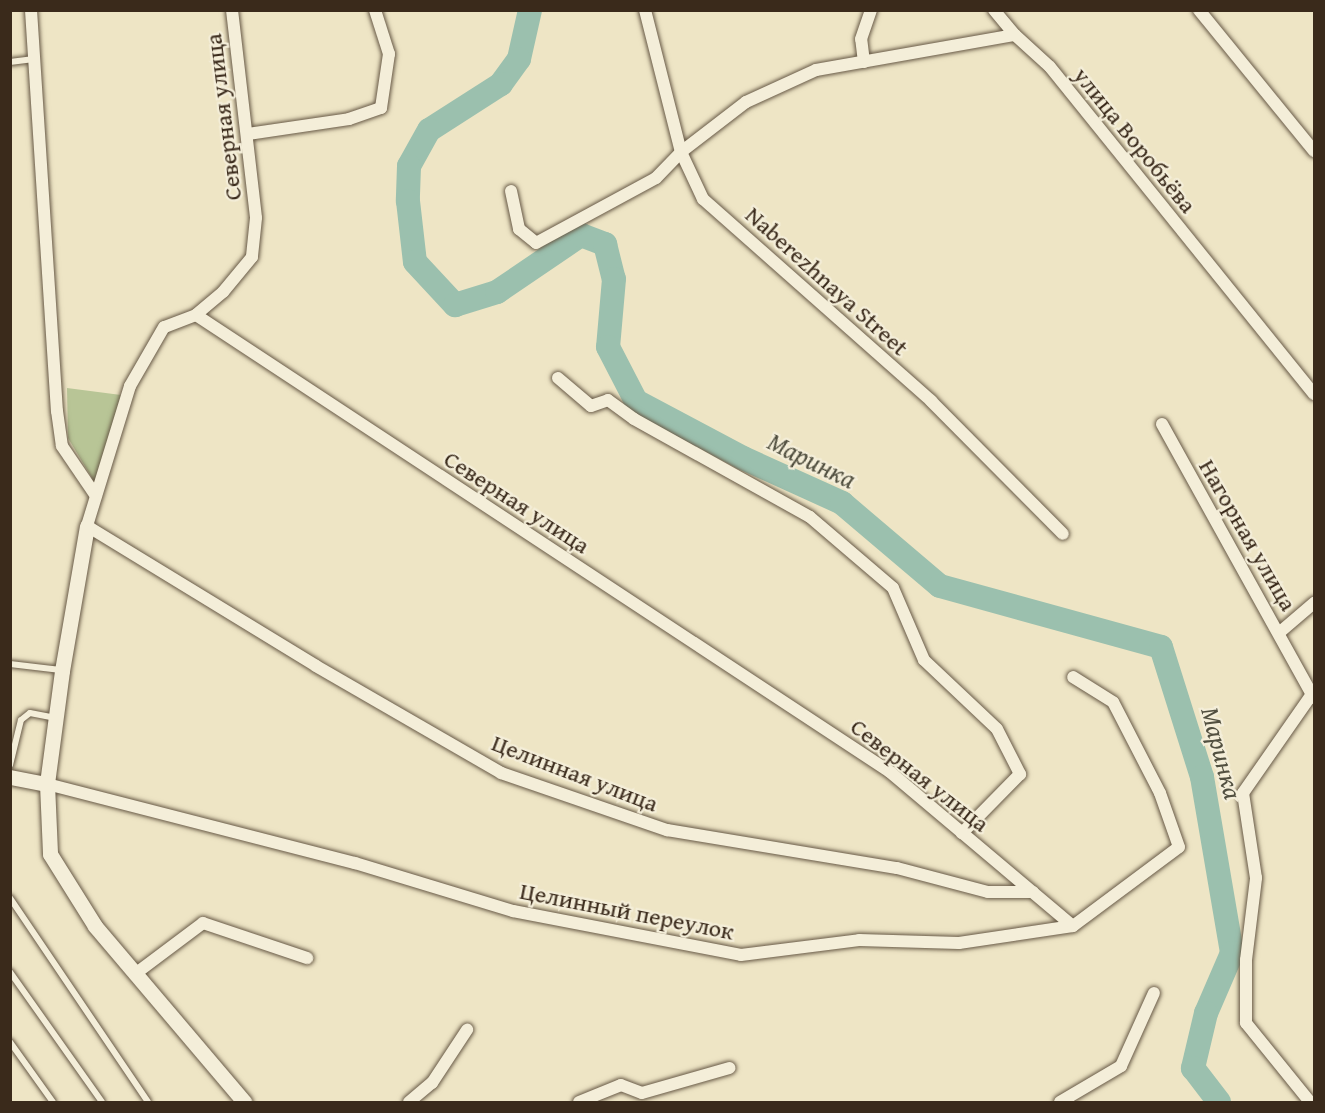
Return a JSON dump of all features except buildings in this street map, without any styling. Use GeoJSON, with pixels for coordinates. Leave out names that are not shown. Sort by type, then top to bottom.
{"type":"FeatureCollection","features":[{"type":"Feature","properties":{"kind":"street"},"geometry":{"type":"LineString","coordinates":[[31,10],[36,59],[57,411],[62,446],[96,496]]}},
{"type":"Feature","properties":{"kind":"street","name":"Северная улица"},"geometry":{"type":"LineString","coordinates":[[232,10],[256,218],[252,257],[223,292],[196,315],[890,772],[1073,926]]}},
{"type":"Feature","properties":{"kind":"street"},"geometry":{"type":"LineString","coordinates":[[248,134],[350,119],[381,108],[389,54],[375,10]]}},
{"type":"Feature","properties":{"kind":"street","name":"Naberezhnaya Street"},"geometry":{"type":"LineString","coordinates":[[645,10],[681,152],[703,199],[931,401],[1063,534]]}},
{"type":"Feature","properties":{"kind":"street"},"geometry":{"type":"LineString","coordinates":[[864,62],[861,39],[871,10]]}},
{"type":"Feature","properties":{"kind":"street","name":"улица Воробьёва"},"geometry":{"type":"LineString","coordinates":[[994,10],[1015,35],[1050,67],[1314,394]]}},
{"type":"Feature","properties":{"kind":"street"},"geometry":{"type":"LineString","coordinates":[[1199,10],[1314,151]]}},
{"type":"Feature","properties":{"kind":"street"},"geometry":{"type":"LineString","coordinates":[[511,191],[519,229],[536,243],[656,178],[681,152],[746,102],[816,70],[1015,35]]}},
{"type":"Feature","properties":{"kind":"street"},"geometry":{"type":"LineString","coordinates":[[196,315],[164,327],[130,386],[87,526],[62,670],[47,784],[50,854],[94,926],[238,1101]]}},
{"type":"Feature","properties":{"kind":"street"},"geometry":{"type":"LineString","coordinates":[[558,378],[591,406],[608,400],[634,419],[810,517],[893,588],[924,660],[997,729],[1020,774],[962,833]]}},
{"type":"Feature","properties":{"kind":"street","name":"Нагорная улица"},"geometry":{"type":"LineString","coordinates":[[1162,424],[1280,632],[1313,696]]}},
{"type":"Feature","properties":{"kind":"street","name":"Целинная улица"},"geometry":{"type":"LineString","coordinates":[[87,526],[316,666],[501,773],[666,830],[897,868],[988,892],[1033,892]]}},
{"type":"Feature","properties":{"kind":"street"},"geometry":{"type":"LineString","coordinates":[[1280,632],[1314,603]]}},
{"type":"Feature","properties":{"kind":"street","name":"Целинный переулок"},"geometry":{"type":"LineString","coordinates":[[47,784],[355,863],[513,911],[741,955],[859,940],[959,943],[1073,926],[1179,847],[1160,793],[1113,702],[1073,677]]}},
{"type":"Feature","properties":{"kind":"street"},"geometry":{"type":"LineString","coordinates":[[1310,1102],[1246,1023],[1245,960],[1256,878],[1243,793],[1313,696]]}},
{"type":"Feature","properties":{"kind":"street"},"geometry":{"type":"LineString","coordinates":[[10,777],[47,784]]}},
{"type":"Feature","properties":{"kind":"street"},"geometry":{"type":"LineString","coordinates":[[135,974],[203,923],[307,958]]}},
{"type":"Feature","properties":{"kind":"street"},"geometry":{"type":"LineString","coordinates":[[1060,1102],[1121,1066],[1154,993]]}},
{"type":"Feature","properties":{"kind":"street"},"geometry":{"type":"LineString","coordinates":[[408,1102],[432,1083],[467,1030]]}},
{"type":"Feature","properties":{"kind":"street"},"geometry":{"type":"LineString","coordinates":[[579,1102],[621,1085],[642,1092],[729,1068]]}},
{"type":"Feature","properties":{"kind":"lane"},"geometry":{"type":"LineString","coordinates":[[10,62],[36,59]]}},
{"type":"Feature","properties":{"kind":"lane"},"geometry":{"type":"LineString","coordinates":[[10,664],[62,670]]}},
{"type":"Feature","properties":{"kind":"lane"},"geometry":{"type":"LineString","coordinates":[[10,765],[21,720],[30,713],[55,718]]}},
{"type":"Feature","properties":{"kind":"lane"},"geometry":{"type":"LineString","coordinates":[[10,898],[148,1102]]}},
{"type":"Feature","properties":{"kind":"lane"},"geometry":{"type":"LineString","coordinates":[[10,972],[102,1102]]}},
{"type":"Feature","properties":{"kind":"lane"},"geometry":{"type":"LineString","coordinates":[[10,1042],[53,1102]]}},
{"type":"Feature","properties":{"kind":"green space"},"geometry":{"type":"Polygon","coordinates":[[[67,388],[121,395],[95,483],[68,438],[67,388]]]}},
{"type":"Feature","properties":{"kind":"waterway","name":"Маринка"},"geometry":{"type":"LineString","coordinates":[[530,10],[519,59],[501,84],[429,130],[409,166],[408,201],[415,262],[455,305],[497,292],[581,235],[605,244],[614,279],[608,347],[636,401],[743,458],[842,503],[940,586],[1161,647],[1202,777],[1232,953],[1206,1013],[1193,1068],[1219,1102]]}}]}
